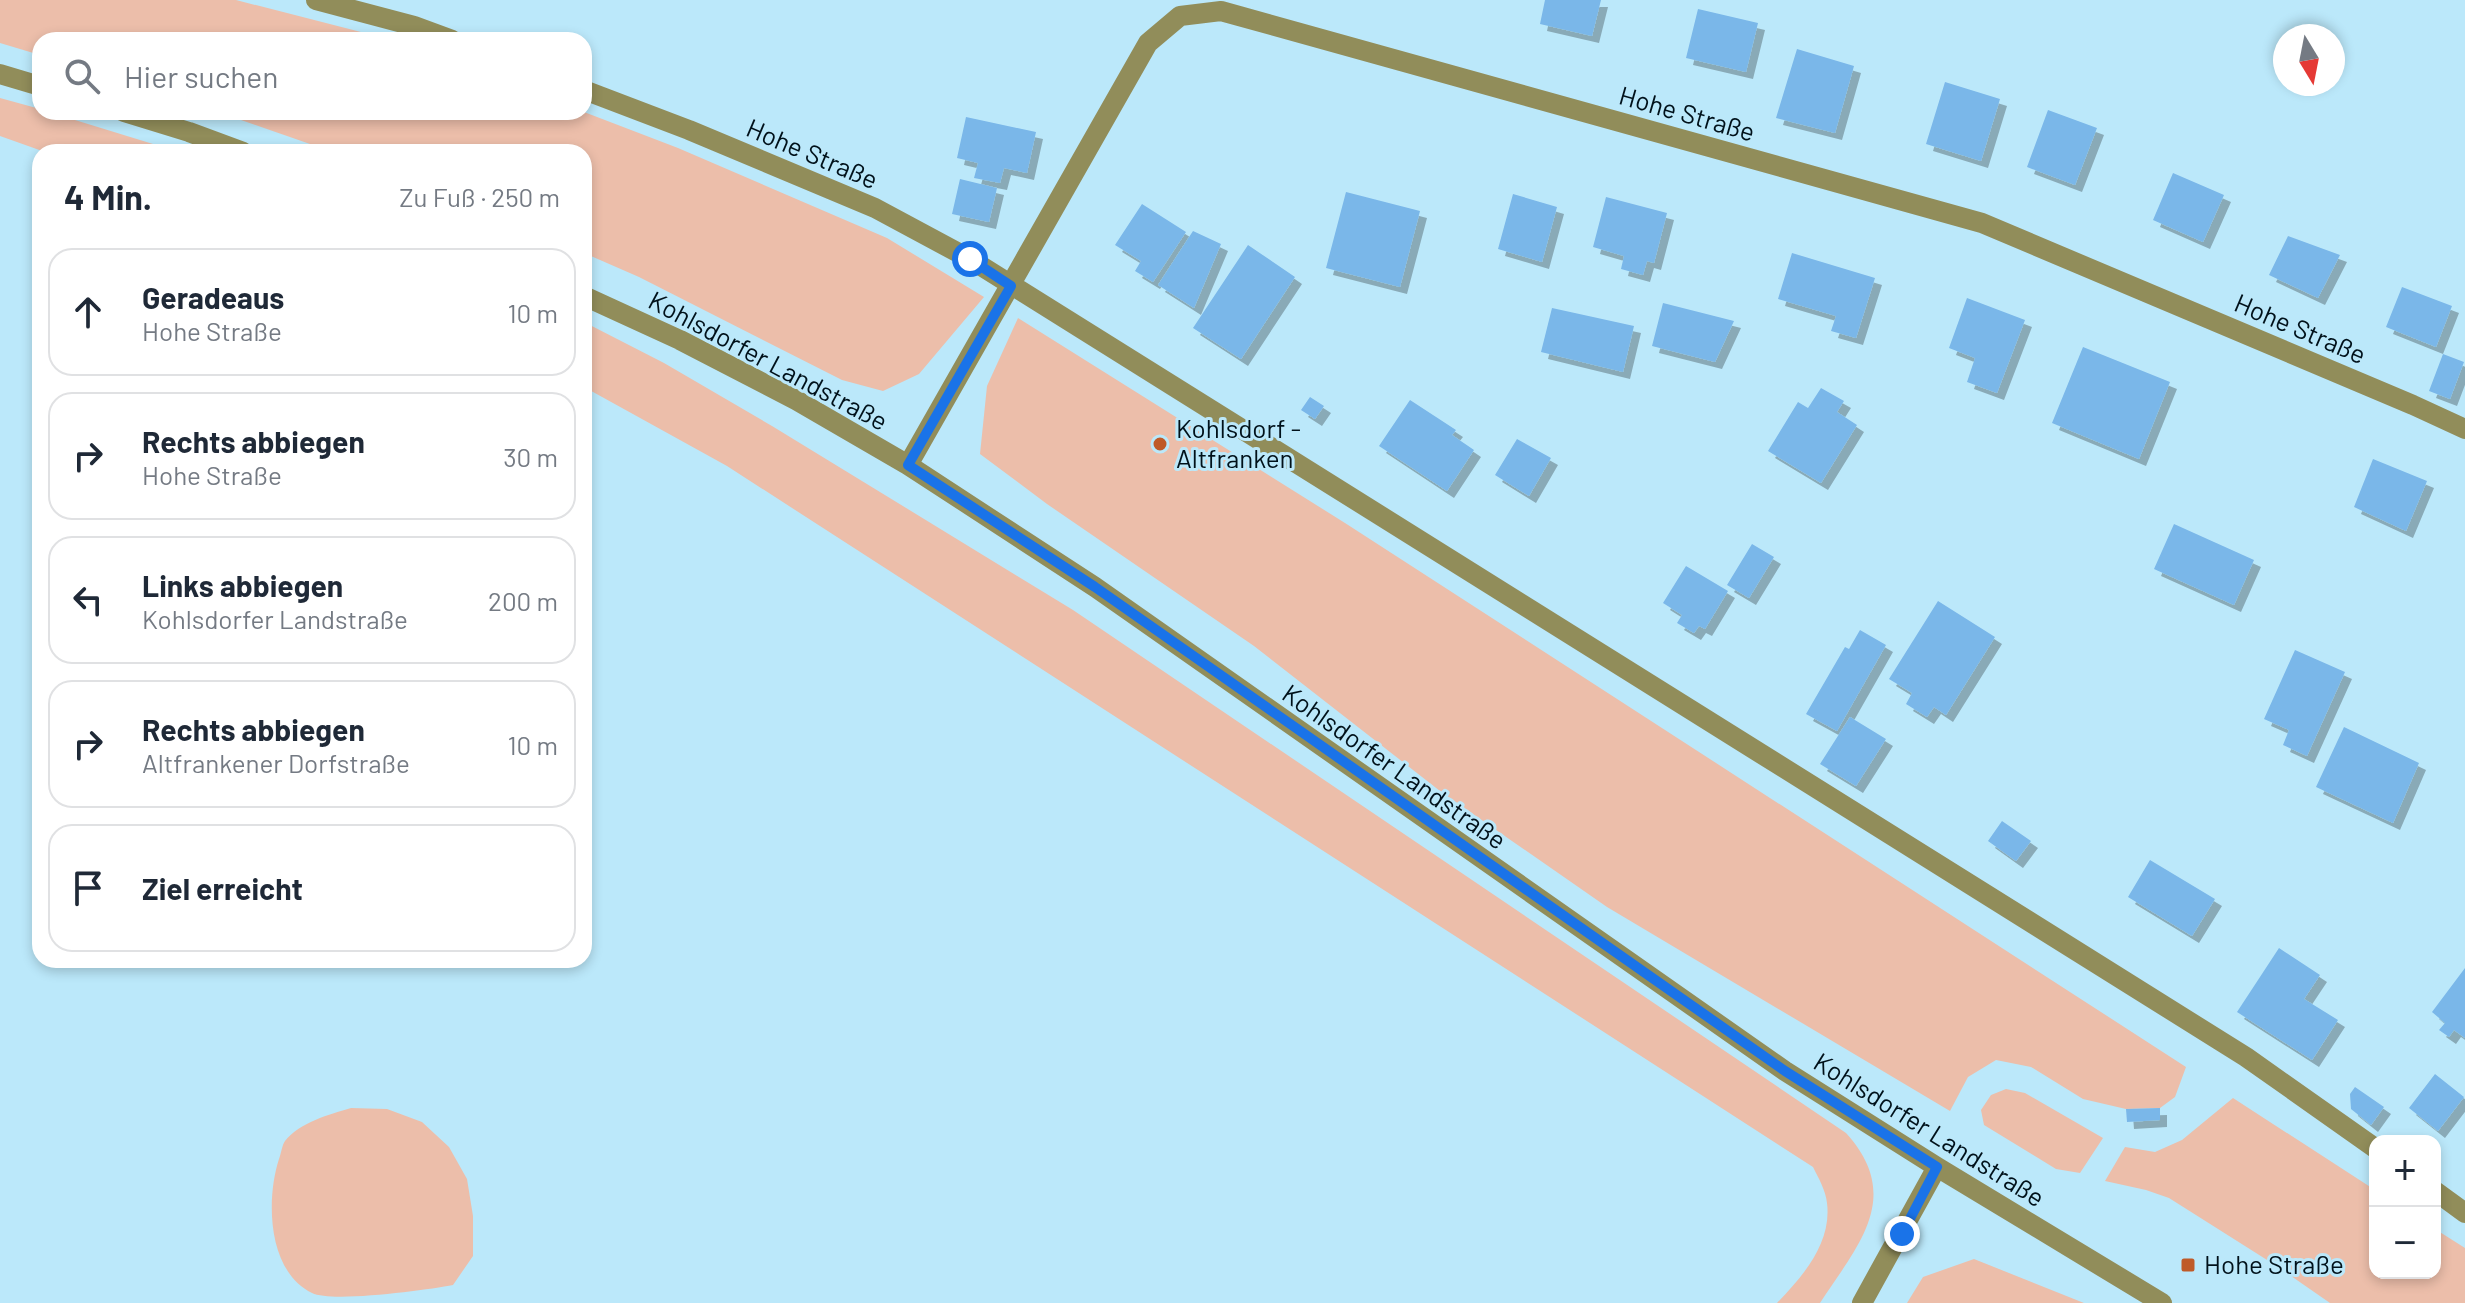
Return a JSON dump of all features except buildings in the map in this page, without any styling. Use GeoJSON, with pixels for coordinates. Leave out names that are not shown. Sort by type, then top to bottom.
{"type":"FeatureCollection","features":[{"type":"Feature","properties":{"kind":"street"},"geometry":{"type":"LineString","coordinates":[[316,0],[430,32]]}},
{"type":"Feature","properties":{"kind":"street","name":"Hohe Straße"},"geometry":{"type":"LineString","coordinates":[[908,465],[1148,43],[1180,16],[1221,11],[1982,223],[2465,429]]}},
{"type":"Feature","properties":{"kind":"street"},"geometry":{"type":"LineString","coordinates":[[0,74],[32,84]]}},
{"type":"Feature","properties":{"kind":"street","name":"Hohe Straße"},"geometry":{"type":"LineString","coordinates":[[592,93],[875,208],[970,259],[2246,1057],[2369,1144]]}},
{"type":"Feature","properties":{"kind":"street"},"geometry":{"type":"LineString","coordinates":[[148,120],[219,144]]}},
{"type":"Feature","properties":{"kind":"street","name":"Kohlsdorfer Landstraße"},"geometry":{"type":"LineString","coordinates":[[592,300],[680,340],[796,400],[908,465],[1095,587],[1772,1062],[1937,1167],[2162,1303]]}},
{"type":"Feature","properties":{"kind":"street"},"geometry":{"type":"LineString","coordinates":[[1862,1303],[1937,1167]]}},
{"type":"Feature","properties":{"kind":"street"},"geometry":{"type":"LineString","coordinates":[[2441,1195],[2465,1213]]}},
{"type":"Feature","properties":{"kind":"shaded area"},"geometry":{"type":"Polygon","coordinates":[[[0,0],[236,0],[361,32],[32,32],[32,53],[0,43],[0,0]]]}},
{"type":"Feature","properties":{"kind":"shaded area"},"geometry":{"type":"Polygon","coordinates":[[[0,98],[32,107],[32,120],[75,120],[153,144],[32,144],[32,147],[0,136],[0,98]]]}},
{"type":"Feature","properties":{"kind":"shaded area"},"geometry":{"type":"Polygon","coordinates":[[[592,115],[678,148],[887,238],[984,297],[919,374],[883,391],[842,380],[639,277],[592,256],[592,144],[310,144],[241,120],[592,120],[592,115]]]}},
{"type":"Feature","properties":{"kind":"shaded area"},"geometry":{"type":"Polygon","coordinates":[[[1018,318],[1345,523],[2186,1067],[2175,1097],[2160,1108],[2126,1109],[2083,1099],[2031,1067],[1996,1060],[1968,1077],[1950,1111],[1607,907],[1440,791],[1254,646],[1047,504],[980,454],[987,386],[1018,318]]]}},
{"type":"Feature","properties":{"kind":"shaded area"},"geometry":{"type":"Polygon","coordinates":[[[592,326],[664,363],[772,426],[1073,610],[1846,1133],[1863,1156],[1872,1178],[1873,1200],[1860,1241],[1820,1303],[1777,1303],[1806,1270],[1825,1232],[1826,1198],[1813,1167],[727,466],[592,391],[592,326]]]}},
{"type":"Feature","properties":{"kind":"shaded area"},"geometry":{"type":"Polygon","coordinates":[[[2006,1089],[2025,1093],[2103,1138],[2080,1173],[2056,1169],[1984,1125],[1981,1110],[1991,1095],[2006,1089]]]}},
{"type":"Feature","properties":{"kind":"shaded area"},"geometry":{"type":"Polygon","coordinates":[[[2233,1098],[2369,1186],[2369,1279],[2441,1279],[2441,1233],[2465,1248],[2465,1303],[2330,1303],[2169,1198],[2105,1181],[2125,1147],[2155,1152],[2182,1140],[2233,1098]]]}},
{"type":"Feature","properties":{"kind":"shaded area"},"geometry":{"type":"Polygon","coordinates":[[[351,1108],[387,1109],[422,1122],[449,1147],[467,1179],[473,1216],[473,1256],[453,1285],[380,1295],[323,1296],[297,1283],[286,1268],[278,1251],[272,1213],[275,1175],[283,1145],[306,1124],[351,1108]]]}},
{"type":"Feature","properties":{"kind":"shaded area"},"geometry":{"type":"Polygon","coordinates":[[[1974,1259],[2084,1303],[1907,1303],[1923,1277],[1974,1259]]]}},
{"type":"Feature","properties":{"kind":"place","name":"Kohlsdorf - Altfranken"},"geometry":{"type":"Point","coordinates":[1160,444]}},
{"type":"Feature","properties":{"kind":"place","name":"Hohe Straße"},"geometry":{"type":"Point","coordinates":[2188,1265]}},
{"type":"Feature","properties":{"kind":"route"},"geometry":{"type":"LineString","coordinates":[[970,259],[1011,286],[908,465],[1095,587],[1656,983],[1785,1071],[1937,1167],[1902,1234]]}}]}
